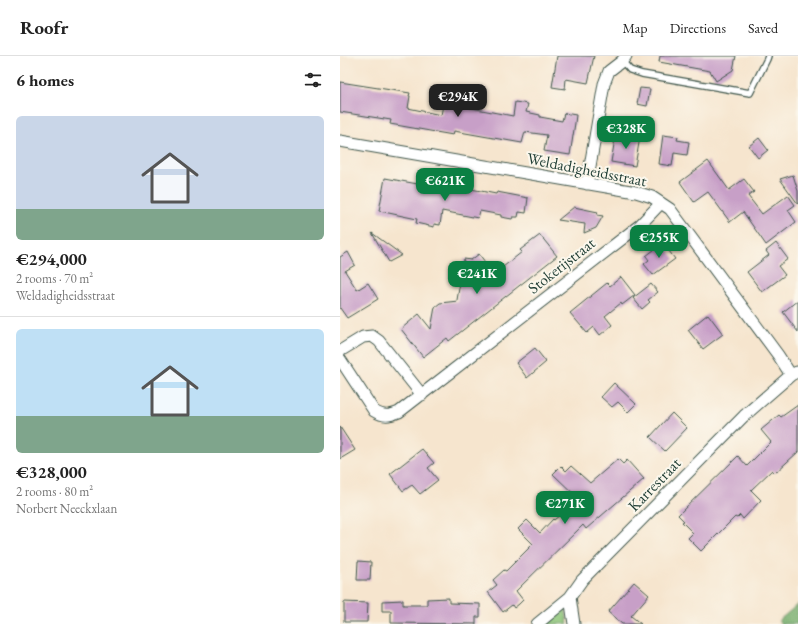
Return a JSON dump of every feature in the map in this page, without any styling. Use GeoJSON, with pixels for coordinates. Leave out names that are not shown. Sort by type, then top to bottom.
{"type":"FeatureCollection","features":[{"type":"Feature","properties":{"kind":"street"},"geometry":{"type":"LineString","coordinates":[[587,184],[604,84],[609,71],[624,59]]}},
{"type":"Feature","properties":{"kind":"street","name":"Weldadigheidsstraat"},"geometry":{"type":"LineString","coordinates":[[340,141],[636,192],[652,197],[670,209],[778,355],[795,374]]}},
{"type":"Feature","properties":{"kind":"street","name":"Stokerijstraat"},"geometry":{"type":"LineString","coordinates":[[340,359],[374,411],[380,415],[390,416],[399,412],[640,225],[661,203]]}},
{"type":"Feature","properties":{"kind":"street"},"geometry":{"type":"LineString","coordinates":[[340,352],[364,337],[372,336],[379,341],[422,395]]}},
{"type":"Feature","properties":{"kind":"street","name":"Karrestraat"},"geometry":{"type":"LineString","coordinates":[[537,624],[570,597],[582,580],[744,416],[795,374]]}},
{"type":"Feature","properties":{"kind":"street"},"geometry":{"type":"LineString","coordinates":[[570,597],[574,624]]}},
{"type":"Feature","properties":{"kind":"lane"},"geometry":{"type":"LineString","coordinates":[[624,59],[630,70],[642,74],[750,93],[768,56]]}},
{"type":"Feature","properties":{"kind":"green space"},"geometry":{"type":"Polygon","coordinates":[[[798,604],[798,624],[781,624],[778,621],[798,604]]]}},
{"type":"Feature","properties":{"kind":"green space"},"geometry":{"type":"Polygon","coordinates":[[[565,607],[568,624],[542,624],[565,607]]]}},
{"type":"Feature","properties":{"kind":"building"},"geometry":{"type":"Polygon","coordinates":[[[557,56],[594,56],[588,83],[566,79],[565,89],[552,87],[557,56]]]}},
{"type":"Feature","properties":{"kind":"building"},"geometry":{"type":"Polygon","coordinates":[[[660,56],[736,56],[733,70],[716,81],[710,71],[659,62],[660,56]]]}},
{"type":"Feature","properties":{"kind":"building"},"geometry":{"type":"Polygon","coordinates":[[[340,82],[410,93],[408,108],[441,115],[444,100],[467,104],[466,107],[513,116],[515,102],[528,104],[526,112],[540,115],[540,117],[562,121],[564,113],[576,115],[570,155],[544,151],[547,135],[525,132],[522,143],[454,131],[453,135],[390,124],[391,120],[340,112],[340,82]]]}},
{"type":"Feature","properties":{"kind":"building"},"geometry":{"type":"Polygon","coordinates":[[[640,88],[650,89],[647,106],[637,104],[640,88]]]}},
{"type":"Feature","properties":{"kind":"building"},"geometry":{"type":"Polygon","coordinates":[[[616,133],[640,137],[635,166],[611,162],[616,133]]]}},
{"type":"Feature","properties":{"kind":"building"},"geometry":{"type":"Polygon","coordinates":[[[663,135],[678,137],[677,140],[689,142],[687,155],[674,153],[672,166],[659,164],[663,135]]]}},
{"type":"Feature","properties":{"kind":"building"},"geometry":{"type":"Polygon","coordinates":[[[759,138],[768,150],[758,158],[749,146],[759,138]]]}},
{"type":"Feature","properties":{"kind":"building"},"geometry":{"type":"Polygon","coordinates":[[[708,161],[729,190],[744,179],[754,192],[748,196],[762,214],[788,195],[795,205],[788,210],[796,222],[766,245],[743,212],[730,222],[708,192],[694,202],[680,182],[708,161]]]}},
{"type":"Feature","properties":{"kind":"building"},"geometry":{"type":"Polygon","coordinates":[[[793,175],[798,191],[798,204],[780,179],[793,175]]]}},
{"type":"Feature","properties":{"kind":"building"},"geometry":{"type":"Polygon","coordinates":[[[385,178],[461,192],[461,187],[496,194],[497,192],[528,198],[526,213],[519,212],[518,217],[513,217],[512,219],[501,217],[501,215],[480,211],[478,218],[442,211],[440,225],[434,224],[434,227],[416,223],[417,219],[379,211],[385,178]]]}},
{"type":"Feature","properties":{"kind":"building"},"geometry":{"type":"Polygon","coordinates":[[[574,207],[598,212],[597,215],[603,216],[596,228],[584,233],[585,224],[558,220],[574,207]]]}},
{"type":"Feature","properties":{"kind":"building"},"geometry":{"type":"Polygon","coordinates":[[[372,233],[402,255],[389,262],[372,233]]]}},
{"type":"Feature","properties":{"kind":"building"},"geometry":{"type":"Polygon","coordinates":[[[540,235],[557,256],[449,341],[447,338],[423,357],[401,329],[419,314],[431,329],[435,307],[440,303],[458,301],[464,259],[471,260],[479,254],[494,274],[522,252],[520,250],[540,235]]]}},
{"type":"Feature","properties":{"kind":"building"},"geometry":{"type":"Polygon","coordinates":[[[663,243],[675,259],[653,275],[644,264],[649,260],[646,256],[663,243]]]}},
{"type":"Feature","properties":{"kind":"building"},"geometry":{"type":"Polygon","coordinates":[[[776,243],[788,259],[778,266],[785,275],[762,292],[747,272],[769,255],[766,251],[776,243]]]}},
{"type":"Feature","properties":{"kind":"building"},"geometry":{"type":"Polygon","coordinates":[[[348,252],[355,265],[345,271],[357,290],[368,283],[378,299],[347,318],[340,308],[340,257],[348,252]]]}},
{"type":"Feature","properties":{"kind":"building"},"geometry":{"type":"Polygon","coordinates":[[[621,277],[635,295],[622,305],[621,303],[605,316],[612,325],[600,335],[594,327],[587,333],[570,313],[607,283],[610,286],[621,277]]]}},
{"type":"Feature","properties":{"kind":"building"},"geometry":{"type":"Polygon","coordinates":[[[651,284],[658,292],[648,300],[650,302],[642,309],[633,298],[651,284]]]}},
{"type":"Feature","properties":{"kind":"building"},"geometry":{"type":"Polygon","coordinates":[[[798,300],[798,332],[783,312],[798,300]]]}},
{"type":"Feature","properties":{"kind":"building"},"geometry":{"type":"Polygon","coordinates":[[[708,314],[723,334],[703,349],[688,330],[708,314]]]}},
{"type":"Feature","properties":{"kind":"building"},"geometry":{"type":"Polygon","coordinates":[[[535,348],[546,362],[527,378],[516,363],[535,348]]]}},
{"type":"Feature","properties":{"kind":"building"},"geometry":{"type":"Polygon","coordinates":[[[614,383],[636,404],[628,412],[618,402],[612,407],[601,397],[614,383]]]}},
{"type":"Feature","properties":{"kind":"building"},"geometry":{"type":"Polygon","coordinates":[[[798,405],[798,452],[775,473],[772,470],[751,490],[761,500],[743,519],[740,515],[737,518],[735,517],[701,551],[688,538],[693,533],[682,522],[684,521],[678,515],[738,456],[747,466],[771,442],[761,430],[779,415],[781,417],[798,405]]]}},
{"type":"Feature","properties":{"kind":"building"},"geometry":{"type":"Polygon","coordinates":[[[672,413],[687,428],[665,451],[650,437],[672,413]]]}},
{"type":"Feature","properties":{"kind":"building"},"geometry":{"type":"Polygon","coordinates":[[[340,427],[355,450],[340,459],[340,427]]]}},
{"type":"Feature","properties":{"kind":"building"},"geometry":{"type":"Polygon","coordinates":[[[422,449],[434,463],[428,468],[438,480],[420,494],[412,485],[403,491],[390,474],[422,449]]]}},
{"type":"Feature","properties":{"kind":"building"},"geometry":{"type":"Polygon","coordinates":[[[618,459],[623,464],[627,460],[644,479],[586,529],[583,525],[516,591],[523,600],[514,608],[512,605],[503,612],[488,592],[497,585],[493,580],[504,570],[506,571],[533,544],[518,529],[527,520],[540,533],[553,519],[554,520],[579,499],[553,474],[561,466],[566,471],[571,466],[590,483],[618,459]]]}},
{"type":"Feature","properties":{"kind":"building"},"geometry":{"type":"Polygon","coordinates":[[[358,561],[371,562],[370,580],[357,580],[358,561]]]}},
{"type":"Feature","properties":{"kind":"building"},"geometry":{"type":"Polygon","coordinates":[[[634,582],[649,595],[631,616],[641,624],[622,624],[608,612],[634,582]]]}},
{"type":"Feature","properties":{"kind":"building"},"geometry":{"type":"Polygon","coordinates":[[[449,598],[449,603],[480,604],[480,617],[476,617],[476,624],[391,623],[391,611],[382,611],[382,601],[403,600],[403,605],[427,605],[427,599],[449,598]]]}},
{"type":"Feature","properties":{"kind":"building"},"geometry":{"type":"Polygon","coordinates":[[[344,602],[368,603],[367,622],[344,622],[344,602]]]}}]}
